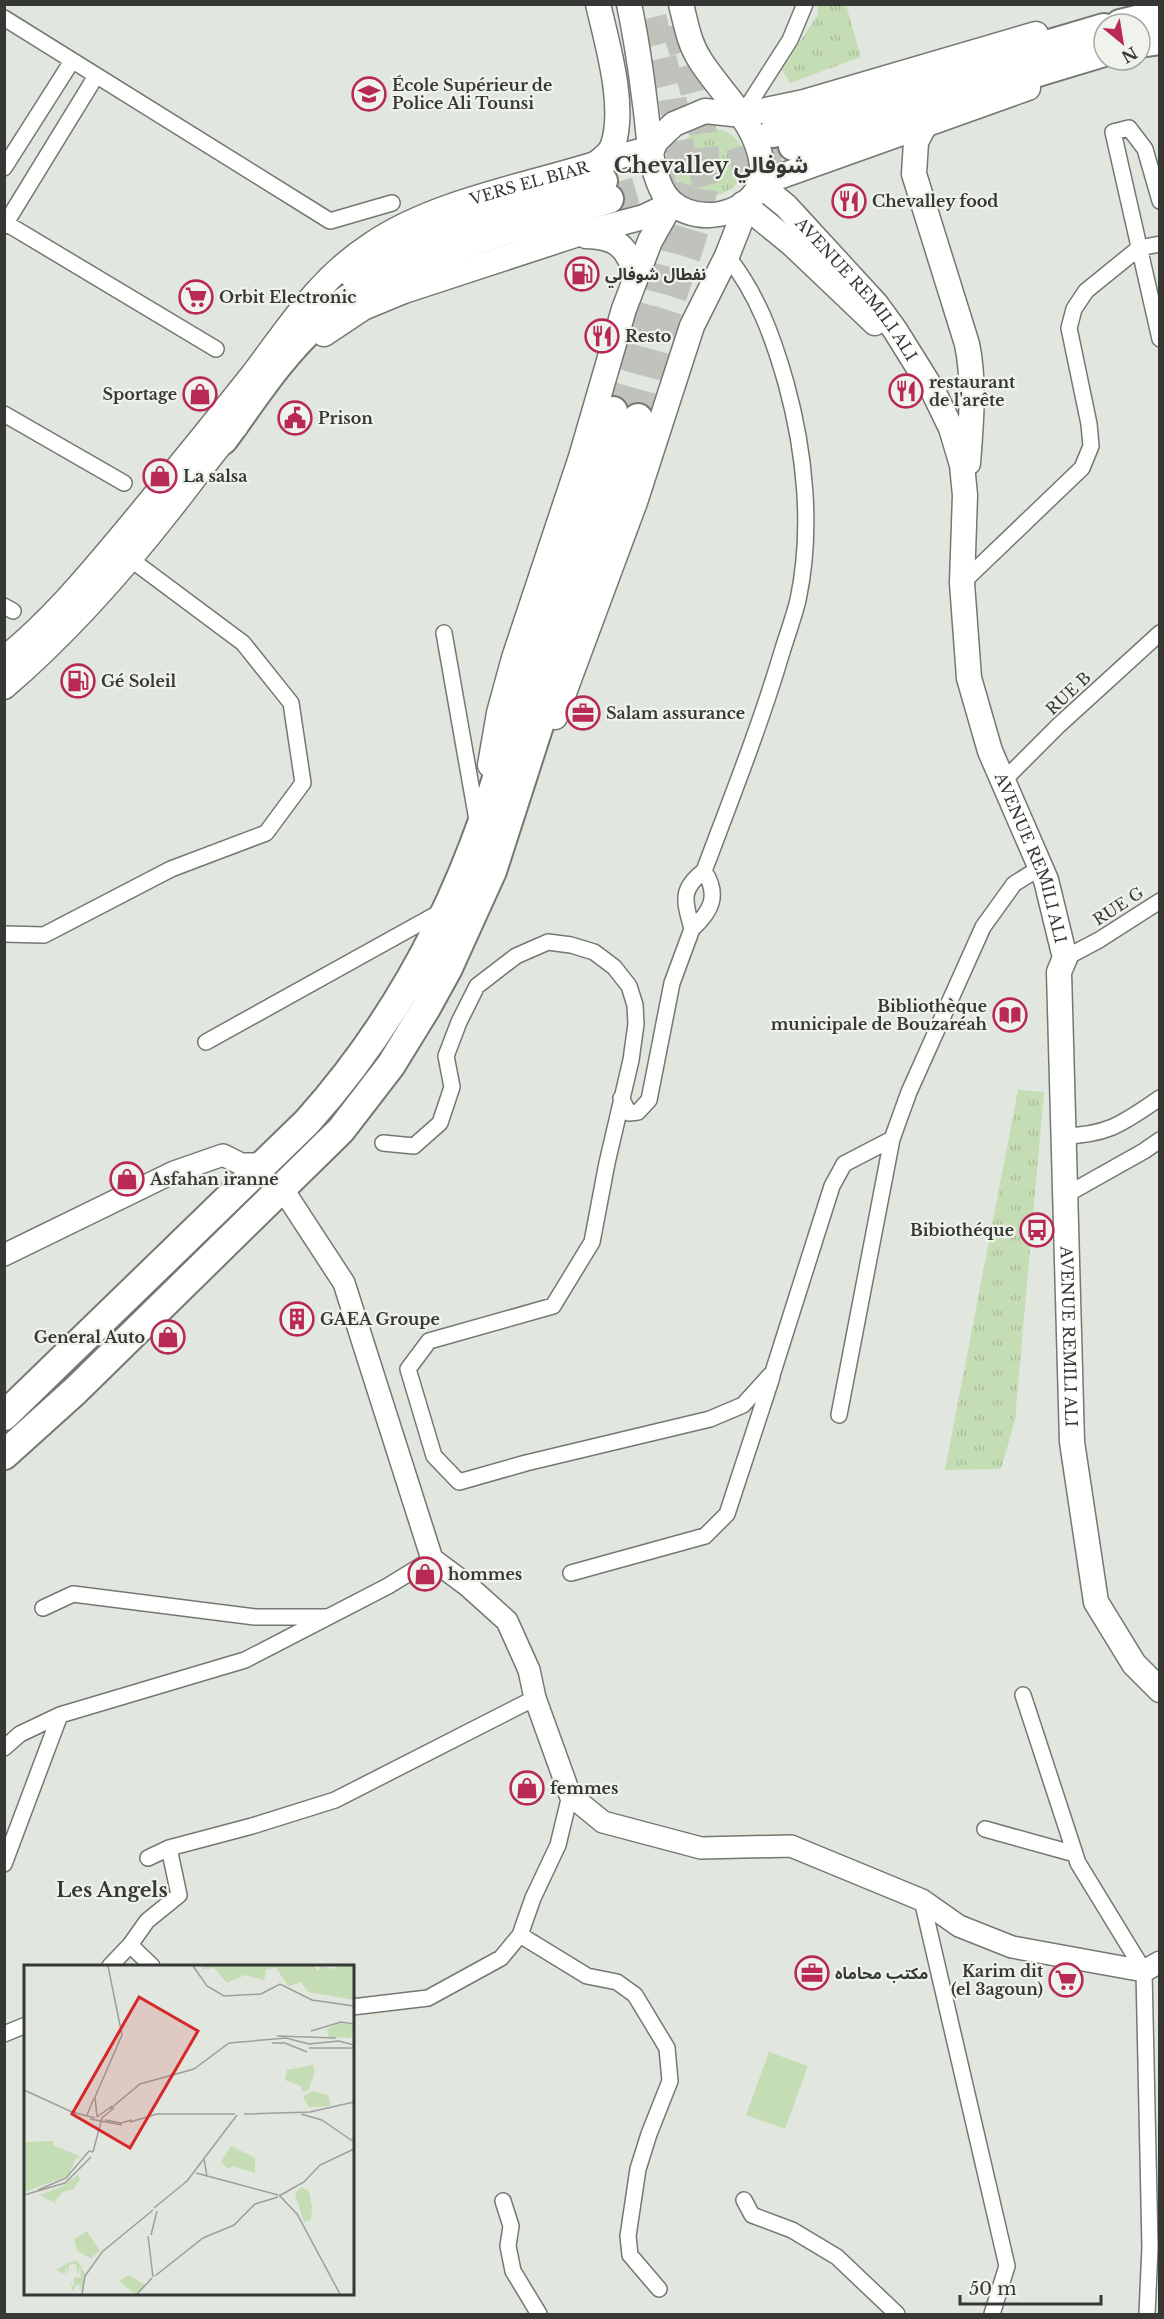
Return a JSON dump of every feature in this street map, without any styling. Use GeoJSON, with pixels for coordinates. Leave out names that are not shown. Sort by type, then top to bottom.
{"type":"FeatureCollection","features":[{"type":"Feature","properties":{"kind":"highway"},"geometry":{"type":"LineString","coordinates":[[760,123],[946,74],[1092,31]]}},
{"type":"Feature","properties":{"kind":"highway"},"geometry":{"type":"LineString","coordinates":[[760,123],[1092,54]]}},
{"type":"Feature","properties":{"kind":"highway"},"geometry":{"type":"LineString","coordinates":[[251,376],[321,300],[349,276],[380,258],[422,237],[602,182]]}},
{"type":"Feature","properties":{"kind":"highway"},"geometry":{"type":"LineString","coordinates":[[223,440],[307,333],[350,296],[378,280],[470,244],[602,182]]}},
{"type":"Feature","properties":{"kind":"highway"},"geometry":{"type":"LineString","coordinates":[[4,1455],[75,1391],[341,1130],[391,1065],[448,968],[480,866],[498,774],[537,646],[626,414]]}},
{"type":"Feature","properties":{"kind":"highway"},"geometry":{"type":"LineString","coordinates":[[4,1416],[308,1122],[337,1090],[404,990],[446,909],[480,866]]}},
{"type":"Feature","properties":{"kind":"main road"},"geometry":{"type":"LineString","coordinates":[[598,4],[612,67],[616,117],[613,144],[605,158],[602,182]]}},
{"type":"Feature","properties":{"kind":"main road"},"geometry":{"type":"LineString","coordinates":[[629,4],[652,161],[657,180],[671,204],[687,213],[711,216],[743,204],[749,200],[759,184],[762,165],[753,134],[760,123],[804,102],[1006,42],[1063,27],[1092,29]]}},
{"type":"Feature","properties":{"kind":"main road"},"geometry":{"type":"LineString","coordinates":[[681,4],[693,48],[706,69],[725,93],[760,123]]}},
{"type":"Feature","properties":{"kind":"main road"},"geometry":{"type":"LineString","coordinates":[[759,184],[1092,63]]}},
{"type":"Feature","properties":{"kind":"main road"},"geometry":{"type":"LineString","coordinates":[[652,150],[664,132],[674,124],[705,111],[716,111],[760,123]]}},
{"type":"Feature","properties":{"kind":"main road"},"geometry":{"type":"LineString","coordinates":[[925,125],[916,142],[914,174],[971,361],[971,414],[965,495]]}},
{"type":"Feature","properties":{"kind":"main road","name":"VERS EL BIAR"},"geometry":{"type":"LineString","coordinates":[[4,660],[39,628],[83,582],[154,498],[251,376],[308,299],[339,268],[386,235],[442,210],[602,182],[633,153],[652,150]]}},
{"type":"Feature","properties":{"kind":"main road","name":"AVENUE REMILI ALI"},"geometry":{"type":"LineString","coordinates":[[759,184],[786,206],[876,304],[915,362],[951,428],[962,465],[965,495],[962,583],[969,678],[982,730],[1002,782],[1046,880],[1065,958],[1059,972],[1072,1442],[1096,1602],[1134,1664],[1160,1690]]}},
{"type":"Feature","properties":{"kind":"main road"},"geometry":{"type":"LineString","coordinates":[[4,687],[41,656],[76,621],[170,510],[223,440],[312,345],[352,314],[374,302],[404,291],[575,235],[644,217],[671,204]]}},
{"type":"Feature","properties":{"kind":"main road"},"geometry":{"type":"LineString","coordinates":[[480,866],[477,819],[499,713],[514,657],[581,457],[636,274],[653,234],[671,204]]}},
{"type":"Feature","properties":{"kind":"main road"},"geometry":{"type":"LineString","coordinates":[[743,204],[783,236],[915,362]]}},
{"type":"Feature","properties":{"kind":"main road"},"geometry":{"type":"LineString","coordinates":[[480,866],[536,768],[611,566],[692,326],[727,256],[740,223],[743,204]]}},
{"type":"Feature","properties":{"kind":"main road"},"geometry":{"type":"LineString","coordinates":[[727,256],[740,242],[755,232],[764,231],[783,236]]}},
{"type":"Feature","properties":{"kind":"main road"},"geometry":{"type":"LineString","coordinates":[[575,235],[605,237],[618,243],[629,258],[636,274]]}},
{"type":"Feature","properties":{"kind":"street"},"geometry":{"type":"LineString","coordinates":[[760,123],[805,4]]}},
{"type":"Feature","properties":{"kind":"street"},"geometry":{"type":"LineString","coordinates":[[4,18],[330,221],[392,203]]}},
{"type":"Feature","properties":{"kind":"street"},"geometry":{"type":"LineString","coordinates":[[4,168],[72,61]]}},
{"type":"Feature","properties":{"kind":"street"},"geometry":{"type":"LineString","coordinates":[[96,76],[5,224],[216,350]]}},
{"type":"Feature","properties":{"kind":"street"},"geometry":{"type":"LineString","coordinates":[[1160,201],[1145,149],[1130,128],[1113,132],[1160,339]]}},
{"type":"Feature","properties":{"kind":"street"},"geometry":{"type":"LineString","coordinates":[[962,583],[1082,468],[1091,446],[1089,424],[1069,328],[1074,309],[1086,291],[1139,248],[1160,244]]}},
{"type":"Feature","properties":{"kind":"street"},"geometry":{"type":"LineString","coordinates":[[692,929],[685,898],[692,881],[704,872],[771,691],[798,600],[804,553],[802,468],[798,432],[790,397],[777,350],[751,289],[727,256]]}},
{"type":"Feature","properties":{"kind":"street"},"geometry":{"type":"LineString","coordinates":[[4,414],[124,483]]}},
{"type":"Feature","properties":{"kind":"street"},"geometry":{"type":"LineString","coordinates":[[4,934],[44,934],[171,869],[266,832],[303,783],[291,704],[243,643],[129,558]]}},
{"type":"Feature","properties":{"kind":"street"},"geometry":{"type":"LineString","coordinates":[[444,633],[477,819]]}},
{"type":"Feature","properties":{"kind":"street","name":"RUE B"},"geometry":{"type":"LineString","coordinates":[[1002,782],[1059,725],[1160,633]]}},
{"type":"Feature","properties":{"kind":"street"},"geometry":{"type":"LineString","coordinates":[[839,1415],[892,1139],[909,1092],[983,927],[1014,884],[1041,867]]}},
{"type":"Feature","properties":{"kind":"street"},"geometry":{"type":"LineString","coordinates":[[621,1098],[629,1113],[638,1113],[648,1100],[672,983],[692,929],[705,917],[712,904],[711,881],[704,872]]}},
{"type":"Feature","properties":{"kind":"street","name":"RUE G"},"geometry":{"type":"LineString","coordinates":[[1065,958],[1099,940],[1160,901]]}},
{"type":"Feature","properties":{"kind":"street"},"geometry":{"type":"LineString","coordinates":[[206,1042],[446,909]]}},
{"type":"Feature","properties":{"kind":"street"},"geometry":{"type":"LineString","coordinates":[[383,1143],[414,1146],[440,1123],[452,1087],[446,1056],[459,1022],[477,986],[516,956],[548,942],[571,945],[594,952],[614,967],[629,986],[635,1005],[636,1024],[631,1060],[621,1098],[592,1242],[553,1306],[429,1341],[408,1369],[434,1456],[459,1482],[710,1419],[743,1405],[773,1372]]}},
{"type":"Feature","properties":{"kind":"street"},"geometry":{"type":"LineString","coordinates":[[1063,1136],[1086,1136],[1103,1132],[1122,1124],[1160,1098]]}},
{"type":"Feature","properties":{"kind":"street"},"geometry":{"type":"LineString","coordinates":[[571,1573],[705,1536],[727,1514],[832,1186],[844,1164],[892,1139]]}},
{"type":"Feature","properties":{"kind":"street"},"geometry":{"type":"LineString","coordinates":[[1064,1196],[1152,1150],[1160,1140]]}},
{"type":"Feature","properties":{"kind":"street"},"geometry":{"type":"LineString","coordinates":[[4,1255],[174,1172],[223,1155],[241,1164],[265,1164]]}},
{"type":"Feature","properties":{"kind":"street"},"geometry":{"type":"LineString","coordinates":[[282,1188],[344,1283],[432,1559],[467,1584],[507,1621],[529,1670],[535,1698],[570,1795],[603,1822],[700,1848],[792,1846],[922,1900],[958,1926],[1012,1947],[1046,1954],[1152,1966]]}},
{"type":"Feature","properties":{"kind":"street"},"geometry":{"type":"LineString","coordinates":[[4,1748],[20,1734],[60,1715],[244,1660],[388,1586],[432,1559]]}},
{"type":"Feature","properties":{"kind":"street"},"geometry":{"type":"LineString","coordinates":[[43,1608],[73,1594],[255,1617],[329,1617]]}},
{"type":"Feature","properties":{"kind":"street"},"geometry":{"type":"LineString","coordinates":[[1023,1695],[1075,1854],[1152,1966],[1150,2247],[1147,2314]]}},
{"type":"Feature","properties":{"kind":"street"},"geometry":{"type":"LineString","coordinates":[[148,1858],[169,1848],[252,1826],[335,1800],[535,1698]]}},
{"type":"Feature","properties":{"kind":"street"},"geometry":{"type":"LineString","coordinates":[[4,1864],[60,1715]]}},
{"type":"Feature","properties":{"kind":"street"},"geometry":{"type":"LineString","coordinates":[[354,2007],[428,1998],[501,1958],[520,1935],[533,1898],[558,1845],[570,1795]]}},
{"type":"Feature","properties":{"kind":"street"},"geometry":{"type":"LineString","coordinates":[[984,1829],[1075,1854]]}},
{"type":"Feature","properties":{"kind":"street"},"geometry":{"type":"LineString","coordinates":[[111,1965],[130,1945],[147,1921],[178,1895],[169,1848]]}},
{"type":"Feature","properties":{"kind":"street"},"geometry":{"type":"LineString","coordinates":[[922,1900],[1007,2266],[992,2314]]}},
{"type":"Feature","properties":{"kind":"street"},"geometry":{"type":"LineString","coordinates":[[520,1935],[587,1976],[617,1982],[635,1995],[667,2048],[670,2081],[638,2169],[628,2236],[630,2255],[660,2289]]}},
{"type":"Feature","properties":{"kind":"street"},"geometry":{"type":"LineString","coordinates":[[130,1945],[151,1965]]}},
{"type":"Feature","properties":{"kind":"street"},"geometry":{"type":"LineString","coordinates":[[4,2034],[24,2026]]}},
{"type":"Feature","properties":{"kind":"street"},"geometry":{"type":"LineString","coordinates":[[744,2199],[752,2215],[792,2230],[837,2257],[897,2314]]}},
{"type":"Feature","properties":{"kind":"street"},"geometry":{"type":"LineString","coordinates":[[503,2201],[511,2226],[508,2246],[513,2271],[539,2314]]}},
{"type":"Feature","properties":{"kind":"green space"},"geometry":{"type":"Polygon","coordinates":[[[818,5],[846,5],[861,57],[790,83],[782,70],[818,14],[818,5]]]}},
{"type":"Feature","properties":{"kind":"green space"},"geometry":{"type":"Polygon","coordinates":[[[713,128],[728,133],[740,144],[745,167],[738,182],[729,190],[718,195],[701,196],[687,191],[678,182],[674,169],[675,156],[682,144],[694,134],[713,128]]]}},
{"type":"Feature","properties":{"kind":"green space"},"geometry":{"type":"Polygon","coordinates":[[[1018,1090],[1044,1092],[1015,1420],[1001,1469],[945,1470],[1018,1090]]]}},
{"type":"Feature","properties":{"kind":"green space"},"geometry":{"type":"Polygon","coordinates":[[[769,2052],[808,2066],[785,2129],[746,2115],[769,2052]]]}},
{"type":"Feature","properties":{"kind":"tunnel"},"geometry":{"type":"LineString","coordinates":[[613,411],[648,297],[679,179],[680,146],[672,96],[649,4]]}},
{"type":"Feature","properties":{"kind":"tunnel"},"geometry":{"type":"LineString","coordinates":[[638,418],[660,335],[693,237],[704,182],[702,126],[694,88],[673,16]]}},
{"type":"Feature","properties":{"kind":"tunnel"},"geometry":{"type":"LineString","coordinates":[[609,199],[779,150]]}},
{"type":"Feature","properties":{"kind":"place","name":"École Supérieur de Police Ali Tounsi"},"geometry":{"type":"Point","coordinates":[369,94]}},
{"type":"Feature","properties":{"kind":"place","name":"Chevalley food"},"geometry":{"type":"Point","coordinates":[849,201]}},
{"type":"Feature","properties":{"kind":"place","name":"نفطال شوفالي"},"geometry":{"type":"Point","coordinates":[582,274]}},
{"type":"Feature","properties":{"kind":"place","name":"Orbit Electronic"},"geometry":{"type":"Point","coordinates":[196,297]}},
{"type":"Feature","properties":{"kind":"place","name":"Resto"},"geometry":{"type":"Point","coordinates":[602,336]}},
{"type":"Feature","properties":{"kind":"place","name":"restaurant de l'arête"},"geometry":{"type":"Point","coordinates":[906,391]}},
{"type":"Feature","properties":{"kind":"place","name":"Sportage"},"geometry":{"type":"Point","coordinates":[200,394]}},
{"type":"Feature","properties":{"kind":"place","name":"Prison"},"geometry":{"type":"Point","coordinates":[295,418]}},
{"type":"Feature","properties":{"kind":"place","name":"La salsa"},"geometry":{"type":"Point","coordinates":[160,476]}},
{"type":"Feature","properties":{"kind":"place","name":"Gé Soleil"},"geometry":{"type":"Point","coordinates":[78,681]}},
{"type":"Feature","properties":{"kind":"place","name":"Salam assurance"},"geometry":{"type":"Point","coordinates":[583,713]}},
{"type":"Feature","properties":{"kind":"place","name":"Bibliothèque municipale de Bouzaréah"},"geometry":{"type":"Point","coordinates":[1010,1015]}},
{"type":"Feature","properties":{"kind":"place","name":"Asfahan iranne"},"geometry":{"type":"Point","coordinates":[127,1179]}},
{"type":"Feature","properties":{"kind":"place","name":"Bibiothéque"},"geometry":{"type":"Point","coordinates":[1037,1230]}},
{"type":"Feature","properties":{"kind":"place","name":"GAEA Groupe"},"geometry":{"type":"Point","coordinates":[297,1319]}},
{"type":"Feature","properties":{"kind":"place","name":"General Auto"},"geometry":{"type":"Point","coordinates":[168,1337]}},
{"type":"Feature","properties":{"kind":"place","name":"hommes"},"geometry":{"type":"Point","coordinates":[425,1574]}},
{"type":"Feature","properties":{"kind":"place","name":"femmes"},"geometry":{"type":"Point","coordinates":[527,1788]}},
{"type":"Feature","properties":{"kind":"place","name":"مكتب محاماه"},"geometry":{"type":"Point","coordinates":[812,1973]}},
{"type":"Feature","properties":{"kind":"place","name":"Karim dit (el 3agoun)"},"geometry":{"type":"Point","coordinates":[1066,1980]}},
{"type":"Feature","properties":{"kind":"district","name":"Chevalley شوفالي"},"geometry":{"type":"Point","coordinates":[711,165]}},
{"type":"Feature","properties":{"kind":"district","name":"Les Angels"},"geometry":{"type":"Point","coordinates":[112,1890]}}]}
